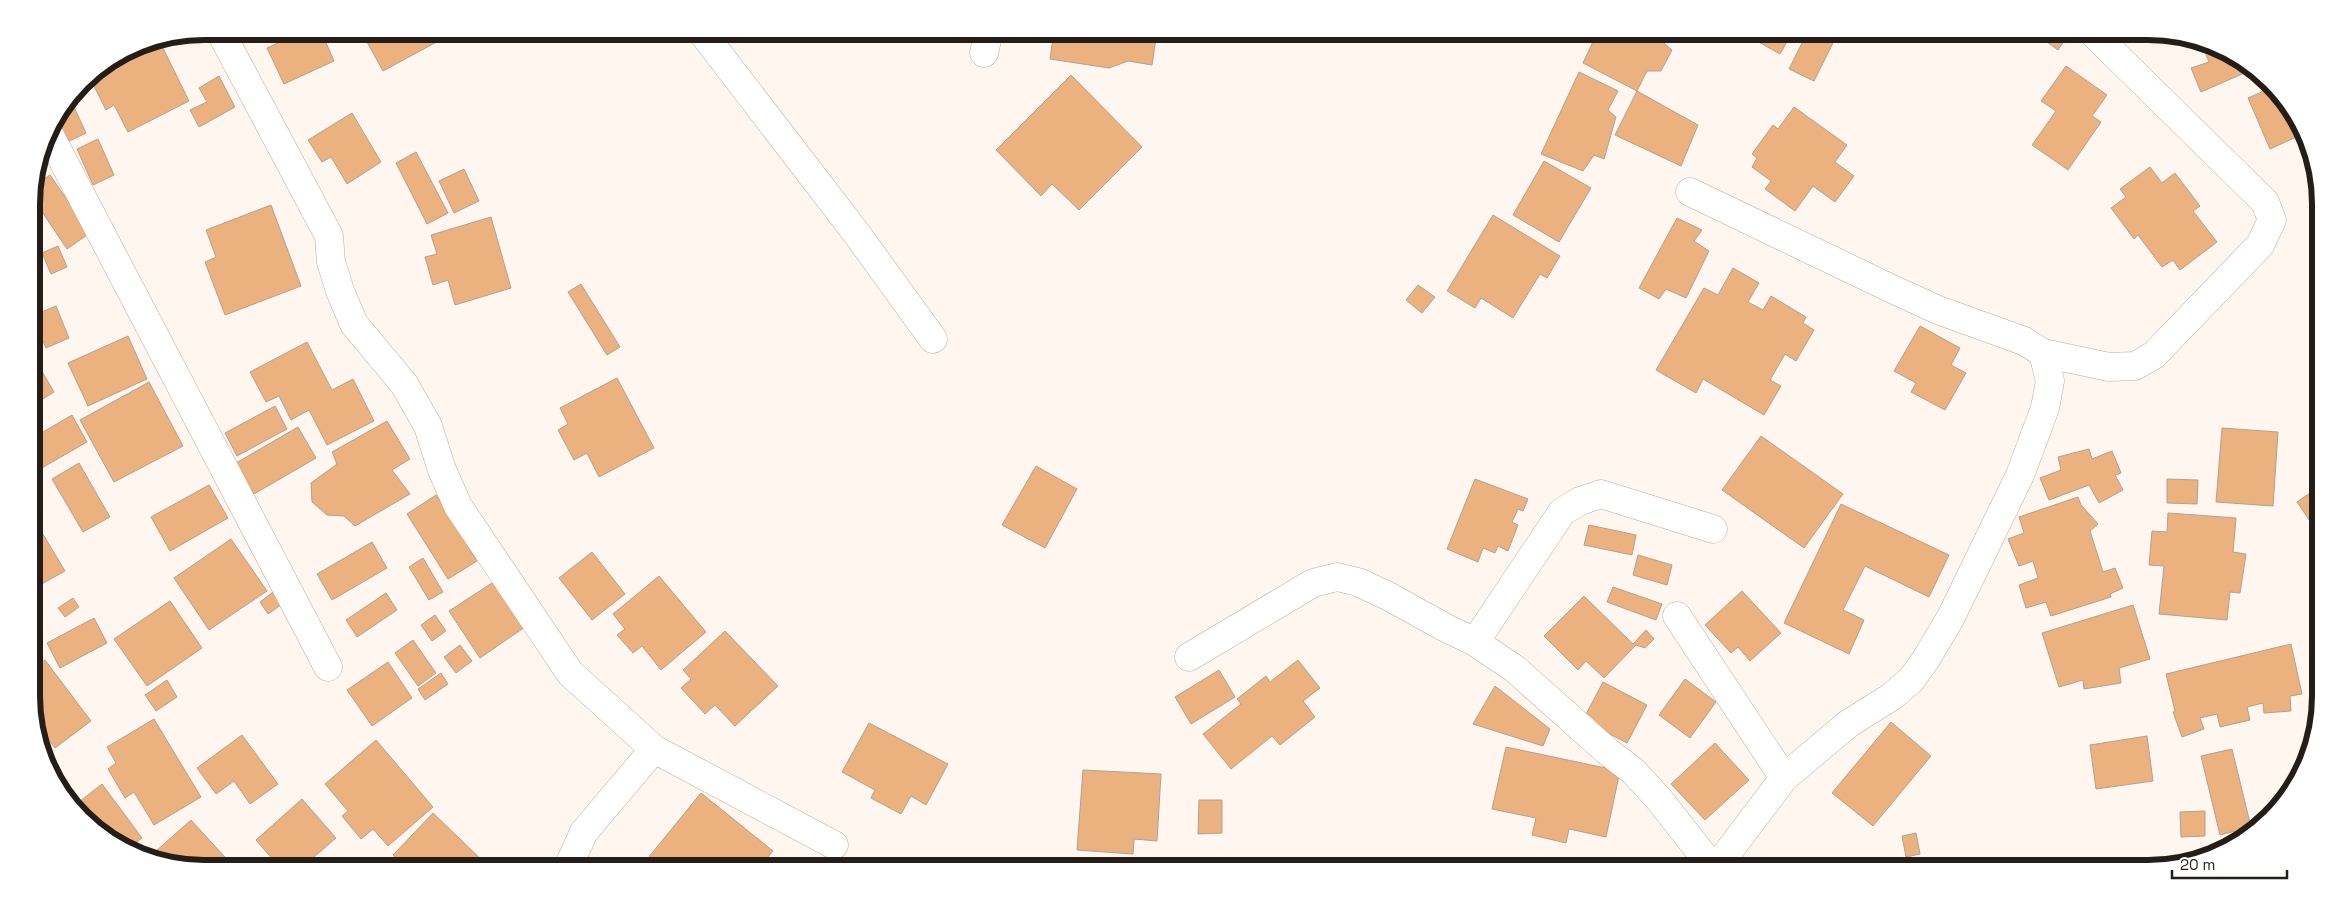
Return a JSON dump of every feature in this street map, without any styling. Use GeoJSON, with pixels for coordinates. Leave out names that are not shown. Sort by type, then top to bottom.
{"type":"FeatureCollection","features":[{"type":"Feature","properties":{"kind":"street"},"geometry":{"type":"LineString","coordinates":[[225,40],[329,236],[331,262],[340,291],[354,324],[404,384],[428,426],[442,470],[458,506],[570,673],[654,749],[834,845]]}},
{"type":"Feature","properties":{"kind":"street"},"geometry":{"type":"LineString","coordinates":[[709,40],[857,234],[933,339]]}},
{"type":"Feature","properties":{"kind":"street"},"geometry":{"type":"LineString","coordinates":[[1690,192],[1898,292],[1938,310],[2024,340],[2043,353],[2109,367],[2134,366],[2154,355],[2260,245],[2272,220],[2265,202],[2100,40]]}},
{"type":"Feature","properties":{"kind":"street"},"geometry":{"type":"LineString","coordinates":[[52,140],[328,668]]}},
{"type":"Feature","properties":{"kind":"street"},"geometry":{"type":"LineString","coordinates":[[1720,860],[1784,778],[1848,724],[1891,697],[1911,680],[1926,659],[1951,617],[2020,475],[2045,408],[2050,381],[2043,353]]}},
{"type":"Feature","properties":{"kind":"street"},"geometry":{"type":"LineString","coordinates":[[1475,642],[1562,512],[1580,501],[1601,494],[1713,529]]}},
{"type":"Feature","properties":{"kind":"street"},"geometry":{"type":"LineString","coordinates":[[1189,657],[1313,583],[1336,577],[1358,582],[1475,642],[1515,669],[1607,751],[1633,771],[1658,798],[1708,860]]}},
{"type":"Feature","properties":{"kind":"street"},"geometry":{"type":"LineString","coordinates":[[1677,616],[1784,778]]}},
{"type":"Feature","properties":{"kind":"street"},"geometry":{"type":"LineString","coordinates":[[571,860],[584,832],[654,749]]}},
{"type":"Feature","properties":{"kind":"building"},"geometry":{"type":"Polygon","coordinates":[[[284,40],[325,40],[334,61],[284,84],[267,48],[284,40]]]}},
{"type":"Feature","properties":{"kind":"building"},"geometry":{"type":"Polygon","coordinates":[[[370,40],[440,40],[383,71],[367,42],[370,40]]]}},
{"type":"Feature","properties":{"kind":"building"},"geometry":{"type":"Polygon","coordinates":[[[1053,40],[1156,40],[1152,65],[1128,61],[1109,68],[1050,59],[1053,40]]]}},
{"type":"Feature","properties":{"kind":"building"},"geometry":{"type":"Polygon","coordinates":[[[1594,40],[1660,40],[1672,50],[1661,71],[1647,71],[1637,91],[1583,63],[1594,40]]]}},
{"type":"Feature","properties":{"kind":"building"},"geometry":{"type":"Polygon","coordinates":[[[1755,40],[1788,40],[1780,54],[1755,40]]]}},
{"type":"Feature","properties":{"kind":"building"},"geometry":{"type":"Polygon","coordinates":[[[1804,40],[1834,40],[1814,81],[1789,69],[1804,40]]]}},
{"type":"Feature","properties":{"kind":"building"},"geometry":{"type":"Polygon","coordinates":[[[2044,40],[2065,40],[2058,50],[2044,40]]]}},
{"type":"Feature","properties":{"kind":"building"},"geometry":{"type":"Polygon","coordinates":[[[162,46],[189,101],[128,132],[114,105],[106,110],[93,84],[131,57],[162,46]]]}},
{"type":"Feature","properties":{"kind":"building"},"geometry":{"type":"Polygon","coordinates":[[[2204,50],[2221,57],[2245,73],[2201,92],[2191,68],[2209,62],[2204,50]]]}},
{"type":"Feature","properties":{"kind":"building"},"geometry":{"type":"Polygon","coordinates":[[[2066,66],[2107,95],[2092,116],[2101,122],[2068,170],[2032,145],[2056,111],[2041,101],[2066,66]]]}},
{"type":"Feature","properties":{"kind":"building"},"geometry":{"type":"Polygon","coordinates":[[[1579,72],[1618,91],[1608,110],[1616,117],[1604,159],[1594,155],[1583,171],[1541,154],[1579,72]]]}},
{"type":"Feature","properties":{"kind":"building"},"geometry":{"type":"Polygon","coordinates":[[[1071,75],[1142,147],[1079,210],[1052,184],[1041,196],[996,150],[1071,75]]]}},
{"type":"Feature","properties":{"kind":"building"},"geometry":{"type":"Polygon","coordinates":[[[219,76],[235,107],[199,127],[190,110],[207,102],[199,88],[219,76]]]}},
{"type":"Feature","properties":{"kind":"building"},"geometry":{"type":"Polygon","coordinates":[[[2265,90],[2278,104],[2298,136],[2270,149],[2248,98],[2265,90]]]}},
{"type":"Feature","properties":{"kind":"building"},"geometry":{"type":"Polygon","coordinates":[[[1637,91],[1698,125],[1681,166],[1615,135],[1637,91]]]}},
{"type":"Feature","properties":{"kind":"building"},"geometry":{"type":"Polygon","coordinates":[[[74,107],[86,133],[67,142],[60,125],[71,108],[74,107]]]}},
{"type":"Feature","properties":{"kind":"building"},"geometry":{"type":"Polygon","coordinates":[[[1794,107],[1847,145],[1835,162],[1854,176],[1835,202],[1813,186],[1795,211],[1765,189],[1771,181],[1752,167],[1757,158],[1752,154],[1773,125],[1778,129],[1794,107]]]}},
{"type":"Feature","properties":{"kind":"building"},"geometry":{"type":"Polygon","coordinates":[[[352,113],[381,162],[347,184],[331,157],[322,162],[308,140],[352,113]]]}},
{"type":"Feature","properties":{"kind":"building"},"geometry":{"type":"Polygon","coordinates":[[[98,139],[114,175],[93,185],[77,149],[98,139]]]}},
{"type":"Feature","properties":{"kind":"building"},"geometry":{"type":"Polygon","coordinates":[[[416,152],[448,213],[427,224],[396,163],[416,152]]]}},
{"type":"Feature","properties":{"kind":"building"},"geometry":{"type":"Polygon","coordinates":[[[1544,161],[1591,188],[1559,242],[1513,215],[1544,161]]]}},
{"type":"Feature","properties":{"kind":"building"},"geometry":{"type":"Polygon","coordinates":[[[2150,167],[2162,183],[2175,173],[2200,206],[2193,211],[2217,242],[2180,270],[2173,260],[2162,267],[2138,235],[2134,239],[2111,208],[2126,197],[2120,189],[2150,167]]]}},
{"type":"Feature","properties":{"kind":"building"},"geometry":{"type":"Polygon","coordinates":[[[464,169],[479,201],[454,213],[439,181],[464,169]]]}},
{"type":"Feature","properties":{"kind":"building"},"geometry":{"type":"Polygon","coordinates":[[[50,175],[90,233],[67,249],[40,209],[42,180],[50,175]]]}},
{"type":"Feature","properties":{"kind":"building"},"geometry":{"type":"Polygon","coordinates":[[[271,205],[301,286],[225,315],[205,262],[216,257],[206,230],[271,205]]]}},
{"type":"Feature","properties":{"kind":"building"},"geometry":{"type":"Polygon","coordinates":[[[1493,215],[1560,256],[1547,278],[1540,274],[1513,318],[1481,298],[1475,308],[1447,291],[1493,215]]]}},
{"type":"Feature","properties":{"kind":"building"},"geometry":{"type":"Polygon","coordinates":[[[491,217],[511,288],[455,305],[448,280],[433,285],[425,257],[437,254],[431,235],[491,217]]]}},
{"type":"Feature","properties":{"kind":"building"},"geometry":{"type":"Polygon","coordinates":[[[1677,218],[1702,230],[1694,241],[1709,251],[1686,298],[1666,289],[1659,299],[1639,288],[1677,218]]]}},
{"type":"Feature","properties":{"kind":"building"},"geometry":{"type":"Polygon","coordinates":[[[58,246],[67,267],[51,274],[42,253],[58,246]]]}},
{"type":"Feature","properties":{"kind":"building"},"geometry":{"type":"Polygon","coordinates":[[[1733,268],[1759,283],[1748,302],[1763,310],[1771,296],[1806,317],[1803,323],[1814,330],[1796,361],[1785,354],[1770,380],[1781,386],[1764,415],[1703,379],[1696,393],[1656,370],[1704,288],[1718,295],[1733,268]]]}},
{"type":"Feature","properties":{"kind":"building"},"geometry":{"type":"Polygon","coordinates":[[[581,284],[620,347],[607,355],[568,292],[581,284]]]}},
{"type":"Feature","properties":{"kind":"building"},"geometry":{"type":"Polygon","coordinates":[[[1418,285],[1435,297],[1422,313],[1406,300],[1418,285]]]}},
{"type":"Feature","properties":{"kind":"building"},"geometry":{"type":"Polygon","coordinates":[[[56,306],[69,338],[46,348],[40,334],[40,313],[56,306]]]}},
{"type":"Feature","properties":{"kind":"building"},"geometry":{"type":"Polygon","coordinates":[[[1920,326],[1960,348],[1951,365],[1966,373],[1945,410],[1911,392],[1916,383],[1894,371],[1920,326]]]}},
{"type":"Feature","properties":{"kind":"building"},"geometry":{"type":"Polygon","coordinates":[[[128,336],[147,379],[88,406],[68,363],[128,336]]]}},
{"type":"Feature","properties":{"kind":"building"},"geometry":{"type":"Polygon","coordinates":[[[307,342],[332,390],[353,379],[374,421],[327,445],[309,410],[291,420],[279,396],[266,402],[250,372],[307,342]]]}},
{"type":"Feature","properties":{"kind":"building"},"geometry":{"type":"Polygon","coordinates":[[[40,368],[54,392],[40,401],[40,368]]]}},
{"type":"Feature","properties":{"kind":"building"},"geometry":{"type":"Polygon","coordinates":[[[617,378],[654,448],[599,477],[587,453],[574,460],[558,430],[568,424],[560,408],[617,378]]]}},
{"type":"Feature","properties":{"kind":"building"},"geometry":{"type":"Polygon","coordinates":[[[149,382],[183,446],[114,482],[80,420],[149,382]]]}},
{"type":"Feature","properties":{"kind":"building"},"geometry":{"type":"Polygon","coordinates":[[[275,406],[287,429],[237,456],[225,433],[275,406]]]}},
{"type":"Feature","properties":{"kind":"building"},"geometry":{"type":"Polygon","coordinates":[[[72,415],[87,442],[40,469],[40,434],[72,415]]]}},
{"type":"Feature","properties":{"kind":"building"},"geometry":{"type":"Polygon","coordinates":[[[387,421],[410,459],[392,470],[410,494],[355,526],[344,516],[327,515],[312,502],[311,483],[337,464],[332,452],[387,421]]]}},
{"type":"Feature","properties":{"kind":"building"},"geometry":{"type":"Polygon","coordinates":[[[298,427],[316,458],[254,494],[236,463],[298,427]]]}},
{"type":"Feature","properties":{"kind":"building"},"geometry":{"type":"Polygon","coordinates":[[[2222,428],[2278,432],[2273,506],[2216,502],[2222,428]]]}},
{"type":"Feature","properties":{"kind":"building"},"geometry":{"type":"Polygon","coordinates":[[[1761,436],[1843,494],[1804,548],[1722,490],[1761,436]]]}},
{"type":"Feature","properties":{"kind":"building"},"geometry":{"type":"Polygon","coordinates":[[[2089,449],[2092,459],[2112,451],[2121,473],[2115,475],[2123,490],[2099,503],[2089,485],[2049,500],[2040,478],[2061,470],[2058,457],[2089,449]]]}},
{"type":"Feature","properties":{"kind":"building"},"geometry":{"type":"Polygon","coordinates":[[[79,463],[110,517],[83,532],[52,479],[79,463]]]}},
{"type":"Feature","properties":{"kind":"building"},"geometry":{"type":"Polygon","coordinates":[[[1036,466],[1077,489],[1045,548],[1002,525],[1036,466]]]}},
{"type":"Feature","properties":{"kind":"building"},"geometry":{"type":"Polygon","coordinates":[[[1475,479],[1528,499],[1523,511],[1518,509],[1512,522],[1518,525],[1508,551],[1498,546],[1495,553],[1483,548],[1478,562],[1447,549],[1475,479]]]}},
{"type":"Feature","properties":{"kind":"building"},"geometry":{"type":"Polygon","coordinates":[[[2167,479],[2198,480],[2197,504],[2167,503],[2167,479]]]}},
{"type":"Feature","properties":{"kind":"building"},"geometry":{"type":"Polygon","coordinates":[[[209,485],[228,518],[170,551],[151,517],[209,485]]]}},
{"type":"Feature","properties":{"kind":"building"},"geometry":{"type":"Polygon","coordinates":[[[2312,492],[2312,524],[2297,502],[2312,492]]]}},
{"type":"Feature","properties":{"kind":"building"},"geometry":{"type":"Polygon","coordinates":[[[436,495],[477,561],[448,579],[407,514],[436,495]]]}},
{"type":"Feature","properties":{"kind":"building"},"geometry":{"type":"Polygon","coordinates":[[[2078,497],[2081,505],[2098,524],[2090,531],[2103,572],[2115,568],[2123,588],[2110,594],[2111,597],[2051,616],[2046,602],[2026,608],[2019,585],[2038,578],[2033,561],[2019,566],[2008,539],[2024,533],[2019,517],[2078,497]]]}},
{"type":"Feature","properties":{"kind":"building"},"geometry":{"type":"Polygon","coordinates":[[[1841,504],[1949,555],[1929,597],[1865,566],[1843,610],[1864,620],[1849,654],[1784,623],[1841,504]]]}},
{"type":"Feature","properties":{"kind":"building"},"geometry":{"type":"Polygon","coordinates":[[[2168,513],[2236,518],[2233,552],[2246,554],[2240,593],[2230,592],[2227,620],[2159,614],[2164,566],[2149,565],[2152,531],[2167,532],[2168,513]]]}},
{"type":"Feature","properties":{"kind":"building"},"geometry":{"type":"Polygon","coordinates":[[[1589,525],[1636,535],[1632,555],[1584,545],[1589,525]]]}},
{"type":"Feature","properties":{"kind":"building"},"geometry":{"type":"Polygon","coordinates":[[[40,532],[65,571],[40,585],[40,532]]]}},
{"type":"Feature","properties":{"kind":"building"},"geometry":{"type":"Polygon","coordinates":[[[231,539],[267,591],[209,630],[174,578],[231,539]]]}},
{"type":"Feature","properties":{"kind":"building"},"geometry":{"type":"Polygon","coordinates":[[[372,542],[387,568],[332,600],[317,574],[372,542]]]}},
{"type":"Feature","properties":{"kind":"building"},"geometry":{"type":"Polygon","coordinates":[[[592,552],[625,594],[592,620],[559,578],[592,552]]]}},
{"type":"Feature","properties":{"kind":"building"},"geometry":{"type":"Polygon","coordinates":[[[1638,555],[1672,565],[1667,585],[1633,575],[1638,555]]]}},
{"type":"Feature","properties":{"kind":"building"},"geometry":{"type":"Polygon","coordinates":[[[423,558],[443,592],[429,600],[409,567],[423,558]]]}},
{"type":"Feature","properties":{"kind":"building"},"geometry":{"type":"Polygon","coordinates":[[[659,576],[706,632],[661,670],[642,646],[633,653],[617,635],[625,629],[613,614],[659,576]]]}},
{"type":"Feature","properties":{"kind":"building"},"geometry":{"type":"Polygon","coordinates":[[[495,581],[525,627],[480,658],[449,611],[495,581]]]}},
{"type":"Feature","properties":{"kind":"building"},"geometry":{"type":"Polygon","coordinates":[[[1613,587],[1662,604],[1656,620],[1607,602],[1613,587]]]}},
{"type":"Feature","properties":{"kind":"building"},"geometry":{"type":"Polygon","coordinates":[[[277,589],[285,602],[268,614],[260,602],[277,589]]]}},
{"type":"Feature","properties":{"kind":"building"},"geometry":{"type":"Polygon","coordinates":[[[1742,591],[1781,633],[1750,661],[1738,647],[1731,653],[1705,625],[1742,591]]]}},
{"type":"Feature","properties":{"kind":"building"},"geometry":{"type":"Polygon","coordinates":[[[386,593],[397,610],[357,637],[346,620],[386,593]]]}},
{"type":"Feature","properties":{"kind":"building"},"geometry":{"type":"Polygon","coordinates":[[[1584,596],[1633,644],[1646,630],[1654,639],[1645,648],[1636,645],[1604,678],[1586,661],[1578,670],[1544,636],[1584,596]]]}},
{"type":"Feature","properties":{"kind":"building"},"geometry":{"type":"Polygon","coordinates":[[[73,598],[79,607],[65,617],[58,608],[73,598]]]}},
{"type":"Feature","properties":{"kind":"building"},"geometry":{"type":"Polygon","coordinates":[[[170,601],[202,648],[147,686],[114,639],[170,601]]]}},
{"type":"Feature","properties":{"kind":"building"},"geometry":{"type":"Polygon","coordinates":[[[2133,605],[2150,659],[2119,668],[2121,683],[2084,689],[2083,680],[2059,687],[2042,633],[2133,605]]]}},
{"type":"Feature","properties":{"kind":"building"},"geometry":{"type":"Polygon","coordinates":[[[435,615],[446,631],[432,641],[421,625],[435,615]]]}},
{"type":"Feature","properties":{"kind":"building"},"geometry":{"type":"Polygon","coordinates":[[[94,618],[107,643],[60,668],[47,643],[94,618]]]}},
{"type":"Feature","properties":{"kind":"building"},"geometry":{"type":"Polygon","coordinates":[[[725,631],[778,686],[735,726],[715,705],[705,714],[681,688],[691,679],[683,670],[725,631]]]}},
{"type":"Feature","properties":{"kind":"building"},"geometry":{"type":"Polygon","coordinates":[[[413,640],[436,673],[418,686],[395,653],[413,640]]]}},
{"type":"Feature","properties":{"kind":"building"},"geometry":{"type":"Polygon","coordinates":[[[2291,644],[2302,694],[2290,696],[2291,711],[2264,713],[2263,703],[2247,707],[2250,720],[2220,727],[2217,714],[2200,718],[2204,729],[2182,737],[2173,712],[2175,711],[2166,674],[2291,644]]]}},
{"type":"Feature","properties":{"kind":"building"},"geometry":{"type":"Polygon","coordinates":[[[460,645],[472,661],[456,673],[444,657],[460,645]]]}},
{"type":"Feature","properties":{"kind":"building"},"geometry":{"type":"Polygon","coordinates":[[[45,660],[91,721],[55,748],[45,735],[43,728],[40,707],[40,664],[45,660]]]}},
{"type":"Feature","properties":{"kind":"building"},"geometry":{"type":"Polygon","coordinates":[[[1298,660],[1320,688],[1303,701],[1315,717],[1280,745],[1272,736],[1231,769],[1203,734],[1241,704],[1237,699],[1266,676],[1270,682],[1298,660]]]}},
{"type":"Feature","properties":{"kind":"building"},"geometry":{"type":"Polygon","coordinates":[[[388,662],[412,698],[372,726],[347,690],[388,662]]]}},
{"type":"Feature","properties":{"kind":"building"},"geometry":{"type":"Polygon","coordinates":[[[1219,670],[1235,697],[1191,724],[1175,697],[1219,670]]]}},
{"type":"Feature","properties":{"kind":"building"},"geometry":{"type":"Polygon","coordinates":[[[441,673],[448,684],[425,700],[418,689],[441,673]]]}},
{"type":"Feature","properties":{"kind":"building"},"geometry":{"type":"Polygon","coordinates":[[[1685,679],[1716,702],[1690,738],[1659,715],[1685,679]]]}},
{"type":"Feature","properties":{"kind":"building"},"geometry":{"type":"Polygon","coordinates":[[[167,680],[177,697],[156,711],[145,695],[167,680]]]}},
{"type":"Feature","properties":{"kind":"building"},"geometry":{"type":"Polygon","coordinates":[[[1603,682],[1647,705],[1627,743],[1583,720],[1603,682]]]}},
{"type":"Feature","properties":{"kind":"building"},"geometry":{"type":"Polygon","coordinates":[[[1495,686],[1550,729],[1543,746],[1473,724],[1495,686]]]}},
{"type":"Feature","properties":{"kind":"building"},"geometry":{"type":"Polygon","coordinates":[[[154,719],[201,797],[154,825],[134,792],[125,798],[108,769],[116,763],[107,747],[154,719]]]}},
{"type":"Feature","properties":{"kind":"building"},"geometry":{"type":"Polygon","coordinates":[[[1891,722],[1931,756],[1873,826],[1832,793],[1891,722]]]}},
{"type":"Feature","properties":{"kind":"building"},"geometry":{"type":"Polygon","coordinates":[[[869,723],[948,764],[926,805],[911,796],[901,814],[871,798],[875,790],[842,772],[869,723]]]}},
{"type":"Feature","properties":{"kind":"building"},"geometry":{"type":"Polygon","coordinates":[[[242,735],[278,784],[250,804],[234,781],[216,794],[197,768],[242,735]]]}},
{"type":"Feature","properties":{"kind":"building"},"geometry":{"type":"Polygon","coordinates":[[[2147,736],[2153,781],[2096,789],[2090,745],[2147,736]]]}},
{"type":"Feature","properties":{"kind":"building"},"geometry":{"type":"Polygon","coordinates":[[[376,740],[433,807],[388,846],[373,829],[361,839],[342,816],[348,811],[325,784],[376,740]]]}},
{"type":"Feature","properties":{"kind":"building"},"geometry":{"type":"Polygon","coordinates":[[[1715,743],[1749,780],[1705,820],[1671,784],[1715,743]]]}},
{"type":"Feature","properties":{"kind":"building"},"geometry":{"type":"Polygon","coordinates":[[[1506,747],[1620,771],[1606,837],[1569,829],[1566,843],[1532,835],[1536,818],[1492,809],[1506,747]]]}},
{"type":"Feature","properties":{"kind":"building"},"geometry":{"type":"Polygon","coordinates":[[[2232,749],[2250,824],[2244,829],[2220,835],[2201,756],[2232,749]]]}},
{"type":"Feature","properties":{"kind":"building"},"geometry":{"type":"Polygon","coordinates":[[[1083,770],[1161,774],[1157,841],[1134,839],[1133,854],[1077,850],[1083,770]]]}},
{"type":"Feature","properties":{"kind":"building"},"geometry":{"type":"Polygon","coordinates":[[[102,784],[142,838],[134,844],[131,843],[96,819],[79,802],[102,784]]]}},
{"type":"Feature","properties":{"kind":"building"},"geometry":{"type":"Polygon","coordinates":[[[701,793],[773,851],[766,860],[646,860],[701,793]]]}},
{"type":"Feature","properties":{"kind":"building"},"geometry":{"type":"Polygon","coordinates":[[[302,799],[336,838],[310,860],[273,860],[256,840],[302,799]]]}},
{"type":"Feature","properties":{"kind":"building"},"geometry":{"type":"Polygon","coordinates":[[[1199,800],[1222,800],[1222,833],[1198,834],[1199,800]]]}},
{"type":"Feature","properties":{"kind":"building"},"geometry":{"type":"Polygon","coordinates":[[[2205,811],[2205,836],[2181,837],[2180,812],[2205,811]]]}},
{"type":"Feature","properties":{"kind":"building"},"geometry":{"type":"Polygon","coordinates":[[[433,813],[482,860],[398,860],[393,855],[433,813]]]}},
{"type":"Feature","properties":{"kind":"building"},"geometry":{"type":"Polygon","coordinates":[[[191,820],[228,860],[193,860],[155,852],[191,820]]]}},
{"type":"Feature","properties":{"kind":"building"},"geometry":{"type":"Polygon","coordinates":[[[1916,833],[1920,854],[1906,857],[1902,836],[1916,833]]]}}]}
